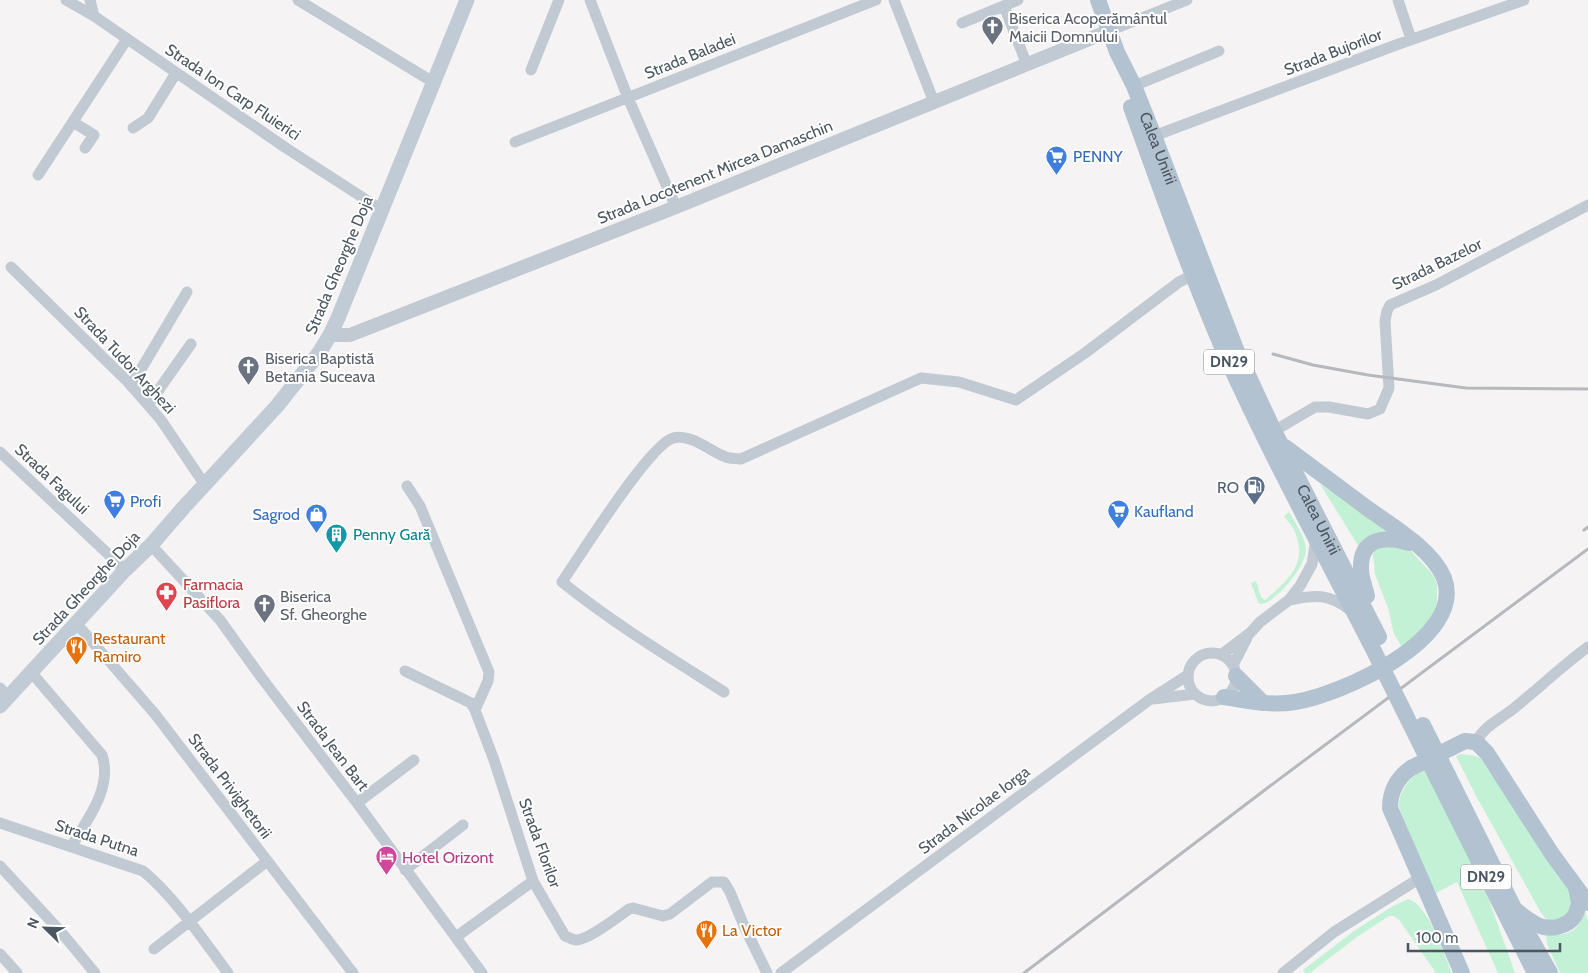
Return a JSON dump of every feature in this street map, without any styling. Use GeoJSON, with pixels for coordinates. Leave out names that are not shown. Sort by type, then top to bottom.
{"type":"FeatureCollection","features":[{"type":"Feature","properties":{"kind":"main road","name":"Calea Unirii"},"geometry":{"type":"LineString","coordinates":[[1098,0],[1117,52],[1134,86],[1154,136],[1226,356],[1316,539],[1361,613]]}},
{"type":"Feature","properties":{"kind":"main road","name":"Strada Gheorghe Doja"},"geometry":{"type":"LineString","coordinates":[[3,697],[31,672],[125,570],[151,545],[295,385],[330,335],[433,82],[462,2]]}},
{"type":"Feature","properties":{"kind":"main road","name":"Calea Unirii"},"geometry":{"type":"LineString","coordinates":[[1117,52],[1123,83],[1198,272],[1361,613],[1443,777],[1550,973]]}},
{"type":"Feature","properties":{"kind":"main road"},"geometry":{"type":"LineString","coordinates":[[1224,698],[1263,704],[1295,702],[1334,691],[1356,682],[1416,646],[1430,633],[1442,613],[1446,591],[1444,580],[1438,567],[1418,546],[1278,438]]}},
{"type":"Feature","properties":{"kind":"main road"},"geometry":{"type":"LineString","coordinates":[[1361,613],[1368,598],[1360,569],[1363,554],[1369,546],[1379,539],[1388,538],[1418,546]]}},
{"type":"Feature","properties":{"kind":"main road"},"geometry":{"type":"LineString","coordinates":[[1234,671],[1263,704]]}},
{"type":"Feature","properties":{"kind":"main road"},"geometry":{"type":"LineString","coordinates":[[1462,973],[1390,808],[1394,787],[1404,773],[1411,768],[1465,741],[1476,742],[1486,753],[1552,854],[1588,903]]}},
{"type":"Feature","properties":{"kind":"main road","name":"Calea Unirii"},"geometry":{"type":"LineString","coordinates":[[1443,777],[1519,944],[1535,973]]}},
{"type":"Feature","properties":{"kind":"main road"},"geometry":{"type":"LineString","coordinates":[[1515,910],[1537,925],[1547,928],[1558,927],[1568,923],[1578,909],[1579,902],[1576,887]]}},
{"type":"Feature","properties":{"kind":"main road"},"geometry":{"type":"LineString","coordinates":[[1519,944],[1525,973]]}},
{"type":"Feature","properties":{"kind":"street","name":"Strada Ion Carp Fluierici"},"geometry":{"type":"LineString","coordinates":[[66,0],[94,16],[286,148],[382,210]]}},
{"type":"Feature","properties":{"kind":"street"},"geometry":{"type":"LineString","coordinates":[[90,0],[94,16]]}},
{"type":"Feature","properties":{"kind":"street"},"geometry":{"type":"LineString","coordinates":[[298,0],[433,82]]}},
{"type":"Feature","properties":{"kind":"street"},"geometry":{"type":"LineString","coordinates":[[531,70],[559,0]]}},
{"type":"Feature","properties":{"kind":"street"},"geometry":{"type":"LineString","coordinates":[[590,0],[628,98],[676,207]]}},
{"type":"Feature","properties":{"kind":"street","name":"Strada Baladei"},"geometry":{"type":"LineString","coordinates":[[515,142],[876,0]]}},
{"type":"Feature","properties":{"kind":"street"},"geometry":{"type":"LineString","coordinates":[[894,0],[934,102]]}},
{"type":"Feature","properties":{"kind":"street"},"geometry":{"type":"LineString","coordinates":[[962,23],[1018,0]]}},
{"type":"Feature","properties":{"kind":"street"},"geometry":{"type":"LineString","coordinates":[[1109,31],[1187,0]]}},
{"type":"Feature","properties":{"kind":"street"},"geometry":{"type":"LineString","coordinates":[[1398,0],[1411,39]]}},
{"type":"Feature","properties":{"kind":"street","name":"Strada Bujorilor"},"geometry":{"type":"LineString","coordinates":[[1154,136],[1411,39],[1524,0]]}},
{"type":"Feature","properties":{"kind":"street"},"geometry":{"type":"LineString","coordinates":[[1004,6],[1027,65]]}},
{"type":"Feature","properties":{"kind":"street","name":"Strada Locotenent Mircea Damaschin"},"geometry":{"type":"LineString","coordinates":[[330,335],[350,335],[676,207],[1109,31]]}},
{"type":"Feature","properties":{"kind":"street"},"geometry":{"type":"LineString","coordinates":[[38,174],[127,39]]}},
{"type":"Feature","properties":{"kind":"street"},"geometry":{"type":"LineString","coordinates":[[1134,86],[1219,51]]}},
{"type":"Feature","properties":{"kind":"street"},"geometry":{"type":"LineString","coordinates":[[133,128],[148,118],[176,72]]}},
{"type":"Feature","properties":{"kind":"street"},"geometry":{"type":"LineString","coordinates":[[73,122],[94,136],[85,148]]}},
{"type":"Feature","properties":{"kind":"street","name":"Strada Bazelor"},"geometry":{"type":"LineString","coordinates":[[1278,438],[1315,408],[1329,406],[1368,414],[1380,409],[1389,388],[1385,321],[1390,305],[1436,286],[1588,205]]}},
{"type":"Feature","properties":{"kind":"street","name":"Strada Tudor Arghezi"},"geometry":{"type":"LineString","coordinates":[[11,267],[148,405],[161,420],[205,485]]}},
{"type":"Feature","properties":{"kind":"street"},"geometry":{"type":"LineString","coordinates":[[724,692],[584,600],[562,582],[632,478],[664,443],[674,437],[694,440],[726,458],[741,458],[922,378],[959,382],[1016,400],[1085,353],[1179,282],[1198,272]]}},
{"type":"Feature","properties":{"kind":"street"},"geometry":{"type":"LineString","coordinates":[[131,386],[187,292]]}},
{"type":"Feature","properties":{"kind":"street"},"geometry":{"type":"LineString","coordinates":[[148,405],[191,344]]}},
{"type":"Feature","properties":{"kind":"street","name":"Strada Fagului"},"geometry":{"type":"LineString","coordinates":[[0,452],[125,570]]}},
{"type":"Feature","properties":{"kind":"street"},"geometry":{"type":"LineString","coordinates":[[407,486],[420,506],[489,672],[488,681],[475,710]]}},
{"type":"Feature","properties":{"kind":"street"},"geometry":{"type":"LineString","coordinates":[[1234,671],[1229,661],[1221,655],[1289,600],[1307,575],[1312,564],[1316,539]]}},
{"type":"Feature","properties":{"kind":"street","name":"Strada Jean Bart"},"geometry":{"type":"LineString","coordinates":[[151,545],[220,620],[260,677],[357,803],[482,973]]}},
{"type":"Feature","properties":{"kind":"street"},"geometry":{"type":"LineString","coordinates":[[1289,600],[1306,596],[1326,597],[1361,613]]}},
{"type":"Feature","properties":{"kind":"street","name":"Strada Privighetorii"},"geometry":{"type":"LineString","coordinates":[[76,623],[155,714],[266,862],[353,973]]}},
{"type":"Feature","properties":{"kind":"street"},"geometry":{"type":"LineString","coordinates":[[1188,675],[1191,688],[1200,698],[1212,701],[1224,698],[1233,688],[1234,671],[1250,633]]}},
{"type":"Feature","properties":{"kind":"street"},"geometry":{"type":"LineString","coordinates":[[1476,742],[1480,734],[1491,724],[1512,710],[1571,659],[1588,647]]}},
{"type":"Feature","properties":{"kind":"street","name":"Strada Nicolae Iorga"},"geometry":{"type":"LineString","coordinates":[[781,973],[1149,700],[1188,675],[1193,662],[1198,657],[1210,653],[1221,655]]}},
{"type":"Feature","properties":{"kind":"street"},"geometry":{"type":"LineString","coordinates":[[404,671],[471,703],[475,710]]}},
{"type":"Feature","properties":{"kind":"street"},"geometry":{"type":"LineString","coordinates":[[31,672],[102,755],[106,765],[98,800],[71,847]]}},
{"type":"Feature","properties":{"kind":"street"},"geometry":{"type":"LineString","coordinates":[[1149,700],[1195,694]]}},
{"type":"Feature","properties":{"kind":"street","name":"Strada Florilor"},"geometry":{"type":"LineString","coordinates":[[475,710],[494,760],[533,882],[564,936],[576,940],[593,933],[628,909],[633,908],[663,916],[670,914],[712,882],[724,882],[767,973]]}},
{"type":"Feature","properties":{"kind":"street"},"geometry":{"type":"LineString","coordinates":[[357,803],[414,760]]}},
{"type":"Feature","properties":{"kind":"street","name":"Strada Putna"},"geometry":{"type":"LineString","coordinates":[[0,823],[143,871],[157,884],[189,921],[228,973]]}},
{"type":"Feature","properties":{"kind":"street"},"geometry":{"type":"LineString","coordinates":[[405,870],[463,825]]}},
{"type":"Feature","properties":{"kind":"street"},"geometry":{"type":"LineString","coordinates":[[154,949],[266,862]]}},
{"type":"Feature","properties":{"kind":"street"},"geometry":{"type":"LineString","coordinates":[[1,870],[61,932],[95,973]]}},
{"type":"Feature","properties":{"kind":"street"},"geometry":{"type":"LineString","coordinates":[[1283,973],[1334,932],[1420,878]]}},
{"type":"Feature","properties":{"kind":"street"},"geometry":{"type":"LineString","coordinates":[[456,937],[533,882]]}},
{"type":"Feature","properties":{"kind":"street"},"geometry":{"type":"LineString","coordinates":[[0,954],[16,973]]}},
{"type":"Feature","properties":{"kind":"green space"},"geometry":{"type":"Polygon","coordinates":[[[1320,484],[1394,533],[1359,547],[1320,484]]]}},
{"type":"Feature","properties":{"kind":"green space"},"geometry":{"type":"Polygon","coordinates":[[[1289,512],[1304,539],[1305,556],[1296,573],[1281,591],[1274,598],[1260,604],[1251,583],[1256,581],[1261,597],[1265,600],[1289,577],[1298,560],[1298,540],[1293,528],[1284,516],[1289,512]]]}},
{"type":"Feature","properties":{"kind":"green space"},"geometry":{"type":"Polygon","coordinates":[[[1380,544],[1402,546],[1411,551],[1433,575],[1437,584],[1437,603],[1430,621],[1403,649],[1394,634],[1388,608],[1375,574],[1373,555],[1375,549],[1380,544]]]}},
{"type":"Feature","properties":{"kind":"green space"},"geometry":{"type":"Polygon","coordinates":[[[1461,754],[1480,758],[1572,891],[1569,916],[1551,922],[1540,911],[1475,794],[1456,756],[1461,754]]]}},
{"type":"Feature","properties":{"kind":"green space"},"geometry":{"type":"Polygon","coordinates":[[[1425,767],[1488,897],[1515,973],[1498,973],[1457,882],[1434,894],[1399,807],[1401,794],[1404,789],[1411,779],[1425,767]]]}},
{"type":"Feature","properties":{"kind":"green space"},"geometry":{"type":"Polygon","coordinates":[[[1408,899],[1416,903],[1429,920],[1452,973],[1436,973],[1400,921],[1394,916],[1389,916],[1357,937],[1310,973],[1305,973],[1303,970],[1354,931],[1393,906],[1408,899]]]}},
{"type":"Feature","properties":{"kind":"green space"},"geometry":{"type":"Polygon","coordinates":[[[1585,912],[1588,921],[1588,973],[1560,973],[1547,944],[1546,934],[1559,935],[1570,932],[1579,924],[1585,912]]]}},
{"type":"Feature","properties":{"kind":"railway"},"geometry":{"type":"LineString","coordinates":[[1273,354],[1313,365],[1368,375],[1466,388],[1588,389]]}},
{"type":"Feature","properties":{"kind":"railway"},"geometry":{"type":"LineString","coordinates":[[1584,530],[1588,527]]}},
{"type":"Feature","properties":{"kind":"railway"},"geometry":{"type":"LineString","coordinates":[[1024,973],[1270,786],[1588,549]]}},
{"type":"Feature","properties":{"kind":"place","name":"Biserica Acoperământul Maicii Domnului"},"geometry":{"type":"Point","coordinates":[993,46]}},
{"type":"Feature","properties":{"kind":"place","name":"PENNY"},"geometry":{"type":"Point","coordinates":[1057,175]}},
{"type":"Feature","properties":{"kind":"place","name":"Biserica Baptistă Betania Suceava"},"geometry":{"type":"Point","coordinates":[249,386]}},
{"type":"Feature","properties":{"kind":"place","name":"RO"},"geometry":{"type":"Point","coordinates":[1255,506]}},
{"type":"Feature","properties":{"kind":"place","name":"Profi"},"geometry":{"type":"Point","coordinates":[114,520]}},
{"type":"Feature","properties":{"kind":"place","name":"Kaufland"},"geometry":{"type":"Point","coordinates":[1118,530]}},
{"type":"Feature","properties":{"kind":"place","name":"Sagrod"},"geometry":{"type":"Point","coordinates":[316,533]}},
{"type":"Feature","properties":{"kind":"place","name":"Penny Gară"},"geometry":{"type":"Point","coordinates":[337,553]}},
{"type":"Feature","properties":{"kind":"place","name":"Farmacia Pasiflora"},"geometry":{"type":"Point","coordinates":[167,612]}},
{"type":"Feature","properties":{"kind":"place","name":"Biserica Sf. Gheorghe"},"geometry":{"type":"Point","coordinates":[264,624]}},
{"type":"Feature","properties":{"kind":"place","name":"Restaurant Ramiro"},"geometry":{"type":"Point","coordinates":[77,666]}},
{"type":"Feature","properties":{"kind":"place","name":"Hotel Orizont"},"geometry":{"type":"Point","coordinates":[386,876]}},
{"type":"Feature","properties":{"kind":"place","name":"La Victor"},"geometry":{"type":"Point","coordinates":[706,949]}}]}
